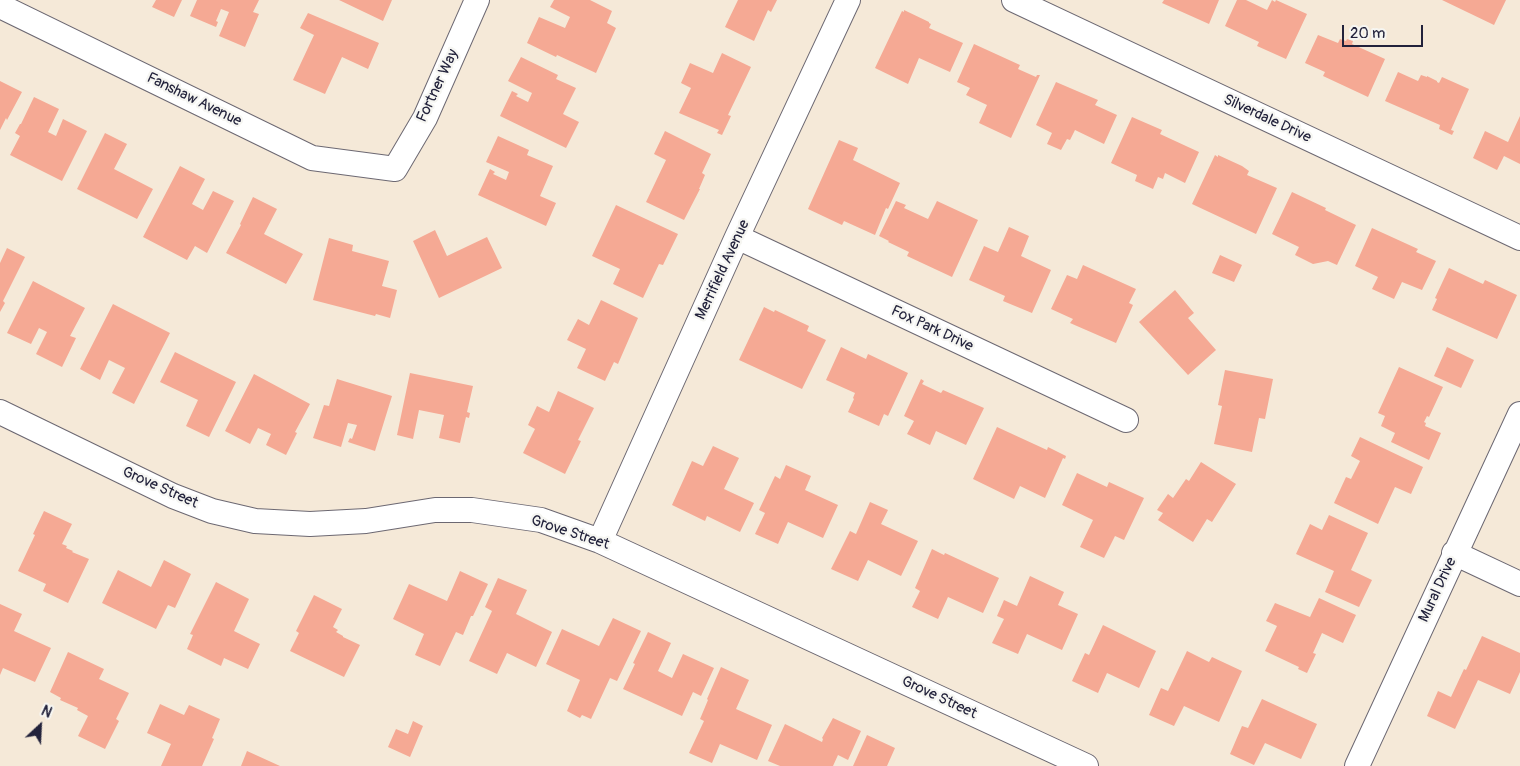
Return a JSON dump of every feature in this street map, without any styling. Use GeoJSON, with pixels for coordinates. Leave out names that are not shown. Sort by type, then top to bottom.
{"type":"FeatureCollection","features":[{"type":"Feature","properties":{"kind":"street","name":"Fortner Way"},"geometry":{"type":"LineString","coordinates":[[395,169],[425,118],[477,0]]}},
{"type":"Feature","properties":{"kind":"street","name":"Merrifield Avenue"},"geometry":{"type":"LineString","coordinates":[[600,541],[737,237],[848,0]]}},
{"type":"Feature","properties":{"kind":"street","name":"Silverdale Drive"},"geometry":{"type":"LineString","coordinates":[[1014,0],[1520,238]]}},
{"type":"Feature","properties":{"kind":"street","name":"Fanshaw Avenue"},"geometry":{"type":"LineString","coordinates":[[0,6],[312,158],[395,169]]}},
{"type":"Feature","properties":{"kind":"street","name":"Fox Park Drive"},"geometry":{"type":"LineString","coordinates":[[737,237],[1126,420]]}},
{"type":"Feature","properties":{"kind":"street","name":"Grove Street"},"geometry":{"type":"LineString","coordinates":[[0,412],[173,496],[212,511],[255,521],[310,524],[366,521],[435,510],[472,510],[541,520],[600,541],[1086,766]]}},
{"type":"Feature","properties":{"kind":"street","name":"Mural Drive"},"geometry":{"type":"LineString","coordinates":[[1357,766],[1520,414]]}},
{"type":"Feature","properties":{"kind":"street"},"geometry":{"type":"LineString","coordinates":[[1454,553],[1520,584]]}},
{"type":"Feature","properties":{"kind":"building"},"geometry":{"type":"Polygon","coordinates":[[[156,0],[182,0],[174,17],[152,7],[156,0]]]}},
{"type":"Feature","properties":{"kind":"building"},"geometry":{"type":"Polygon","coordinates":[[[197,0],[259,0],[253,12],[259,14],[245,47],[219,36],[229,12],[221,9],[216,21],[218,22],[216,27],[190,16],[197,0]]]}},
{"type":"Feature","properties":{"kind":"building"},"geometry":{"type":"Polygon","coordinates":[[[339,0],[392,0],[383,21],[339,0]]]}},
{"type":"Feature","properties":{"kind":"building"},"geometry":{"type":"Polygon","coordinates":[[[554,0],[590,0],[612,11],[607,23],[616,28],[596,73],[527,43],[539,17],[565,28],[570,17],[550,7],[554,0]]]}},
{"type":"Feature","properties":{"kind":"building"},"geometry":{"type":"Polygon","coordinates":[[[738,0],[777,0],[771,12],[768,10],[754,41],[725,27],[738,0]]]}},
{"type":"Feature","properties":{"kind":"building"},"geometry":{"type":"Polygon","coordinates":[[[1164,0],[1219,0],[1209,24],[1162,3],[1164,0]]]}},
{"type":"Feature","properties":{"kind":"building"},"geometry":{"type":"Polygon","coordinates":[[[1237,0],[1246,0],[1267,10],[1272,0],[1275,2],[1276,0],[1307,14],[1286,59],[1257,46],[1259,42],[1225,26],[1237,0]]]}},
{"type":"Feature","properties":{"kind":"building"},"geometry":{"type":"Polygon","coordinates":[[[1442,0],[1506,0],[1494,25],[1442,0]]]}},
{"type":"Feature","properties":{"kind":"building"},"geometry":{"type":"Polygon","coordinates":[[[904,10],[929,22],[931,24],[929,28],[963,43],[950,72],[919,58],[908,84],[875,68],[904,10]]]}},
{"type":"Feature","properties":{"kind":"building"},"geometry":{"type":"Polygon","coordinates":[[[308,13],[379,43],[368,69],[342,57],[325,94],[293,80],[314,35],[300,28],[308,13]]]}},
{"type":"Feature","properties":{"kind":"building"},"geometry":{"type":"Polygon","coordinates":[[[1318,35],[1338,43],[1340,39],[1353,41],[1352,44],[1385,59],[1368,97],[1323,76],[1325,72],[1305,63],[1318,35]]]}},
{"type":"Feature","properties":{"kind":"building"},"geometry":{"type":"Polygon","coordinates":[[[974,44],[1020,65],[1018,69],[1036,77],[1040,75],[1011,138],[979,123],[987,105],[966,95],[970,88],[957,82],[974,44]]]}},
{"type":"Feature","properties":{"kind":"building"},"geometry":{"type":"Polygon","coordinates":[[[722,53],[751,67],[728,115],[731,116],[722,135],[717,133],[719,130],[679,113],[691,88],[681,83],[690,63],[713,73],[722,53]]]}},
{"type":"Feature","properties":{"kind":"building"},"geometry":{"type":"Polygon","coordinates":[[[521,57],[558,75],[556,79],[576,88],[563,114],[579,122],[566,148],[500,116],[512,91],[518,94],[516,96],[528,102],[532,93],[508,81],[521,57]]]}},
{"type":"Feature","properties":{"kind":"building"},"geometry":{"type":"Polygon","coordinates":[[[1398,72],[1418,81],[1421,75],[1427,76],[1439,83],[1442,77],[1469,89],[1451,130],[1454,131],[1452,135],[1439,129],[1440,125],[1385,101],[1398,72]]]}},
{"type":"Feature","properties":{"kind":"building"},"geometry":{"type":"Polygon","coordinates":[[[0,81],[22,92],[0,130],[0,81]]]}},
{"type":"Feature","properties":{"kind":"building"},"geometry":{"type":"Polygon","coordinates":[[[1056,82],[1098,100],[1095,105],[1117,115],[1104,144],[1075,130],[1070,140],[1067,139],[1061,150],[1047,144],[1052,133],[1036,125],[1056,82]]]}},
{"type":"Feature","properties":{"kind":"building"},"geometry":{"type":"Polygon","coordinates":[[[34,97],[59,109],[48,132],[56,136],[63,119],[87,131],[62,181],[10,155],[20,136],[15,133],[34,97]]]}},
{"type":"Feature","properties":{"kind":"building"},"geometry":{"type":"Polygon","coordinates":[[[1520,116],[1520,164],[1504,156],[1497,170],[1473,158],[1485,131],[1508,142],[1520,116]]]}},
{"type":"Feature","properties":{"kind":"building"},"geometry":{"type":"Polygon","coordinates":[[[1132,117],[1162,130],[1160,134],[1199,152],[1185,183],[1165,173],[1163,179],[1158,177],[1153,189],[1135,181],[1137,175],[1111,163],[1132,117]]]}},
{"type":"Feature","properties":{"kind":"building"},"geometry":{"type":"Polygon","coordinates":[[[665,131],[711,154],[702,173],[705,175],[700,189],[684,220],[646,202],[666,160],[654,154],[665,131]]]}},
{"type":"Feature","properties":{"kind":"building"},"geometry":{"type":"Polygon","coordinates":[[[105,133],[127,144],[114,169],[153,189],[137,219],[77,189],[105,133]]]}},
{"type":"Feature","properties":{"kind":"building"},"geometry":{"type":"Polygon","coordinates":[[[498,136],[529,150],[527,155],[553,166],[540,196],[556,203],[546,226],[478,195],[490,169],[495,172],[493,174],[506,180],[509,172],[486,162],[498,136]]]}},
{"type":"Feature","properties":{"kind":"building"},"geometry":{"type":"Polygon","coordinates":[[[839,140],[858,148],[853,160],[900,183],[888,209],[886,208],[875,235],[844,221],[842,225],[808,209],[839,140]]]}},
{"type":"Feature","properties":{"kind":"building"},"geometry":{"type":"Polygon","coordinates":[[[1215,155],[1242,166],[1249,171],[1247,175],[1277,188],[1256,234],[1192,204],[1215,155]]]}},
{"type":"Feature","properties":{"kind":"building"},"geometry":{"type":"Polygon","coordinates":[[[180,166],[205,179],[192,204],[203,210],[213,191],[234,201],[207,253],[195,246],[187,260],[143,237],[180,166]]]}},
{"type":"Feature","properties":{"kind":"building"},"geometry":{"type":"Polygon","coordinates":[[[1292,192],[1356,225],[1337,265],[1328,261],[1313,264],[1295,255],[1299,247],[1272,234],[1292,192]]]}},
{"type":"Feature","properties":{"kind":"building"},"geometry":{"type":"Polygon","coordinates":[[[253,197],[277,209],[264,234],[303,254],[286,284],[226,253],[253,197]]]}},
{"type":"Feature","properties":{"kind":"building"},"geometry":{"type":"Polygon","coordinates":[[[896,201],[906,205],[904,208],[928,219],[937,201],[978,220],[952,277],[907,256],[909,252],[879,236],[896,201]]]}},
{"type":"Feature","properties":{"kind":"building"},"geometry":{"type":"Polygon","coordinates":[[[616,205],[678,234],[663,265],[659,264],[643,298],[613,284],[620,269],[592,256],[616,205]]]}},
{"type":"Feature","properties":{"kind":"building"},"geometry":{"type":"Polygon","coordinates":[[[1009,227],[1029,236],[1021,256],[1051,270],[1032,313],[1003,301],[1005,296],[969,280],[984,246],[998,252],[1009,227]]]}},
{"type":"Feature","properties":{"kind":"building"},"geometry":{"type":"Polygon","coordinates":[[[1372,228],[1418,249],[1416,252],[1436,261],[1422,290],[1402,282],[1394,299],[1372,289],[1378,277],[1355,266],[1372,228]]]}},
{"type":"Feature","properties":{"kind":"building"},"geometry":{"type":"Polygon","coordinates":[[[435,230],[447,256],[487,237],[502,268],[439,298],[413,241],[435,230]]]}},
{"type":"Feature","properties":{"kind":"building"},"geometry":{"type":"Polygon","coordinates":[[[329,238],[353,245],[352,251],[389,261],[382,286],[397,290],[390,318],[313,300],[329,238]]]}},
{"type":"Feature","properties":{"kind":"building"},"geometry":{"type":"Polygon","coordinates":[[[7,248],[25,257],[3,301],[5,303],[0,312],[0,263],[7,248]]]}},
{"type":"Feature","properties":{"kind":"building"},"geometry":{"type":"Polygon","coordinates":[[[1220,255],[1242,265],[1234,282],[1212,273],[1220,255]]]}},
{"type":"Feature","properties":{"kind":"building"},"geometry":{"type":"Polygon","coordinates":[[[1083,265],[1136,289],[1129,303],[1133,305],[1116,343],[1070,323],[1073,319],[1051,309],[1067,275],[1077,279],[1083,265]]]}},
{"type":"Feature","properties":{"kind":"building"},"geometry":{"type":"Polygon","coordinates":[[[1449,268],[1483,284],[1485,280],[1517,295],[1497,339],[1432,310],[1437,299],[1435,298],[1449,268]]]}},
{"type":"Feature","properties":{"kind":"building"},"geometry":{"type":"Polygon","coordinates":[[[33,281],[85,308],[70,336],[76,338],[62,367],[36,354],[47,332],[39,328],[31,344],[7,333],[33,281]]]}},
{"type":"Feature","properties":{"kind":"building"},"geometry":{"type":"Polygon","coordinates":[[[1175,290],[1194,313],[1188,318],[1216,350],[1188,375],[1139,322],[1175,290]]]}},
{"type":"Feature","properties":{"kind":"building"},"geometry":{"type":"Polygon","coordinates":[[[601,300],[638,318],[618,364],[614,362],[605,381],[577,368],[586,349],[567,340],[578,319],[589,325],[601,300]]]}},
{"type":"Feature","properties":{"kind":"building"},"geometry":{"type":"Polygon","coordinates":[[[113,304],[170,333],[134,404],[112,393],[125,368],[109,360],[100,380],[80,369],[113,304]]]}},
{"type":"Feature","properties":{"kind":"building"},"geometry":{"type":"Polygon","coordinates":[[[764,307],[774,312],[775,310],[809,326],[807,331],[826,340],[802,389],[739,360],[764,307]]]}},
{"type":"Feature","properties":{"kind":"building"},"geometry":{"type":"Polygon","coordinates":[[[841,347],[866,359],[868,354],[908,373],[888,416],[884,414],[879,426],[848,412],[855,393],[826,380],[841,347]]]}},
{"type":"Feature","properties":{"kind":"building"},"geometry":{"type":"Polygon","coordinates":[[[1447,347],[1474,360],[1461,388],[1434,376],[1447,347]]]}},
{"type":"Feature","properties":{"kind":"building"},"geometry":{"type":"Polygon","coordinates":[[[175,352],[236,382],[209,437],[186,426],[198,400],[160,382],[175,352]]]}},
{"type":"Feature","properties":{"kind":"building"},"geometry":{"type":"Polygon","coordinates":[[[1399,367],[1443,387],[1429,417],[1427,416],[1424,422],[1426,423],[1425,426],[1441,433],[1429,460],[1391,442],[1395,433],[1381,426],[1385,416],[1378,413],[1399,367]]]}},
{"type":"Feature","properties":{"kind":"building"},"geometry":{"type":"Polygon","coordinates":[[[1225,370],[1273,379],[1265,419],[1259,418],[1252,452],[1214,444],[1222,406],[1218,405],[1225,370]]]}},
{"type":"Feature","properties":{"kind":"building"},"geometry":{"type":"Polygon","coordinates":[[[410,373],[473,386],[467,412],[470,413],[469,418],[466,417],[460,443],[439,438],[444,415],[419,410],[413,439],[397,435],[410,373]]]}},
{"type":"Feature","properties":{"kind":"building"},"geometry":{"type":"Polygon","coordinates":[[[254,374],[310,404],[295,432],[297,433],[286,455],[266,445],[271,434],[258,428],[250,444],[225,431],[254,374]]]}},
{"type":"Feature","properties":{"kind":"building"},"geometry":{"type":"Polygon","coordinates":[[[337,379],[392,396],[375,451],[348,442],[350,438],[352,439],[357,425],[348,423],[341,447],[313,438],[324,405],[329,406],[337,379]]]}},
{"type":"Feature","properties":{"kind":"building"},"geometry":{"type":"Polygon","coordinates":[[[921,379],[924,381],[922,384],[941,393],[943,390],[984,408],[966,445],[936,431],[930,445],[907,434],[914,421],[904,416],[921,379]]]}},
{"type":"Feature","properties":{"kind":"building"},"geometry":{"type":"Polygon","coordinates":[[[558,391],[594,408],[578,440],[581,441],[565,474],[523,453],[535,429],[528,425],[537,406],[549,412],[558,391]]]}},
{"type":"Feature","properties":{"kind":"building"},"geometry":{"type":"Polygon","coordinates":[[[997,427],[1047,450],[1048,447],[1066,456],[1065,459],[1063,458],[1045,498],[1020,486],[1014,499],[973,479],[997,427]]]}},
{"type":"Feature","properties":{"kind":"building"},"geometry":{"type":"Polygon","coordinates":[[[1360,437],[1423,467],[1411,494],[1395,487],[1378,524],[1334,503],[1346,477],[1351,479],[1360,461],[1351,456],[1360,437]]]}},
{"type":"Feature","properties":{"kind":"building"},"geometry":{"type":"Polygon","coordinates":[[[713,446],[739,458],[724,489],[754,503],[740,532],[707,516],[705,521],[672,505],[692,461],[703,466],[713,446]]]}},
{"type":"Feature","properties":{"kind":"building"},"geometry":{"type":"Polygon","coordinates":[[[1201,462],[1236,484],[1212,522],[1207,519],[1193,542],[1158,520],[1163,513],[1157,510],[1168,494],[1173,498],[1186,479],[1189,481],[1201,462]]]}},
{"type":"Feature","properties":{"kind":"building"},"geometry":{"type":"Polygon","coordinates":[[[786,465],[811,476],[805,490],[838,505],[823,538],[788,522],[778,544],[755,534],[765,513],[759,510],[775,476],[780,479],[786,465]]]}},
{"type":"Feature","properties":{"kind":"building"},"geometry":{"type":"Polygon","coordinates":[[[1077,473],[1107,487],[1109,482],[1144,498],[1124,540],[1115,536],[1104,558],[1080,547],[1093,520],[1062,505],[1077,473]]]}},
{"type":"Feature","properties":{"kind":"building"},"geometry":{"type":"Polygon","coordinates":[[[870,502],[888,510],[881,524],[918,541],[901,576],[868,560],[858,581],[831,569],[850,531],[856,534],[870,502]]]}},
{"type":"Feature","properties":{"kind":"building"},"geometry":{"type":"Polygon","coordinates":[[[44,511],[72,524],[62,544],[67,546],[66,548],[72,552],[89,559],[68,603],[43,591],[46,584],[18,571],[44,511]]]}},
{"type":"Feature","properties":{"kind":"building"},"geometry":{"type":"Polygon","coordinates":[[[1329,515],[1368,533],[1351,570],[1372,580],[1359,607],[1325,592],[1334,571],[1296,554],[1310,524],[1322,530],[1329,515]]]}},
{"type":"Feature","properties":{"kind":"building"},"geometry":{"type":"Polygon","coordinates":[[[932,549],[999,578],[983,613],[948,597],[938,619],[912,607],[920,591],[915,588],[932,549]]]}},
{"type":"Feature","properties":{"kind":"building"},"geometry":{"type":"Polygon","coordinates":[[[164,560],[191,574],[175,608],[168,605],[156,629],[102,603],[118,570],[151,587],[164,560]]]}},
{"type":"Feature","properties":{"kind":"building"},"geometry":{"type":"Polygon","coordinates":[[[460,571],[488,584],[463,635],[456,632],[440,666],[415,655],[424,634],[393,619],[409,584],[447,601],[460,571]]]}},
{"type":"Feature","properties":{"kind":"building"},"geometry":{"type":"Polygon","coordinates":[[[1030,576],[1064,592],[1058,605],[1078,614],[1062,650],[1027,634],[1018,654],[992,643],[1004,619],[997,616],[1004,600],[1017,606],[1030,576]]]}},
{"type":"Feature","properties":{"kind":"building"},"geometry":{"type":"Polygon","coordinates":[[[498,578],[527,590],[516,614],[552,632],[536,667],[507,653],[497,674],[469,661],[492,611],[485,607],[498,578]]]}},
{"type":"Feature","properties":{"kind":"building"},"geometry":{"type":"Polygon","coordinates":[[[216,582],[249,599],[234,631],[260,644],[248,669],[224,658],[221,666],[187,649],[193,635],[190,634],[216,582]]]}},
{"type":"Feature","properties":{"kind":"building"},"geometry":{"type":"Polygon","coordinates":[[[314,595],[342,609],[333,627],[343,637],[360,645],[344,677],[290,651],[299,633],[296,631],[314,595]]]}},
{"type":"Feature","properties":{"kind":"building"},"geometry":{"type":"Polygon","coordinates":[[[1319,598],[1356,615],[1343,643],[1322,633],[1313,653],[1316,654],[1307,673],[1298,669],[1299,667],[1265,651],[1277,626],[1266,621],[1275,603],[1310,617],[1319,598]]]}},
{"type":"Feature","properties":{"kind":"building"},"geometry":{"type":"Polygon","coordinates":[[[0,604],[22,614],[14,631],[51,648],[35,682],[3,668],[0,675],[0,604]]]}},
{"type":"Feature","properties":{"kind":"building"},"geometry":{"type":"Polygon","coordinates":[[[613,618],[641,631],[617,681],[610,678],[591,719],[582,715],[580,718],[567,711],[580,680],[546,664],[562,629],[599,646],[613,618]]]}},
{"type":"Feature","properties":{"kind":"building"},"geometry":{"type":"Polygon","coordinates":[[[1103,625],[1156,651],[1139,688],[1107,673],[1098,693],[1072,681],[1085,653],[1089,655],[1103,625]]]}},
{"type":"Feature","properties":{"kind":"building"},"geometry":{"type":"Polygon","coordinates":[[[648,632],[671,643],[658,671],[672,678],[683,654],[714,668],[701,696],[693,692],[682,716],[623,689],[648,632]]]}},
{"type":"Feature","properties":{"kind":"building"},"geometry":{"type":"Polygon","coordinates":[[[1482,636],[1520,653],[1520,672],[1510,694],[1478,680],[1455,729],[1427,716],[1438,691],[1451,697],[1482,636]]]}},
{"type":"Feature","properties":{"kind":"building"},"geometry":{"type":"Polygon","coordinates":[[[1187,651],[1209,662],[1212,657],[1242,671],[1219,722],[1184,706],[1174,726],[1149,715],[1161,688],[1168,691],[1187,651]]]}},
{"type":"Feature","properties":{"kind":"building"},"geometry":{"type":"Polygon","coordinates":[[[68,652],[104,669],[99,679],[129,693],[116,719],[119,721],[105,749],[78,736],[88,716],[50,692],[68,652]]]}},
{"type":"Feature","properties":{"kind":"building"},"geometry":{"type":"Polygon","coordinates":[[[721,667],[749,680],[736,709],[772,725],[757,760],[720,744],[712,763],[689,753],[704,721],[700,719],[721,667]]]}},
{"type":"Feature","properties":{"kind":"building"},"geometry":{"type":"Polygon","coordinates":[[[1262,699],[1317,724],[1301,759],[1265,743],[1254,765],[1230,754],[1242,726],[1248,728],[1262,699]]]}},
{"type":"Feature","properties":{"kind":"building"},"geometry":{"type":"Polygon","coordinates":[[[160,704],[184,715],[189,705],[220,719],[212,738],[214,739],[202,766],[161,766],[171,744],[147,733],[160,704]]]}},
{"type":"Feature","properties":{"kind":"building"},"geometry":{"type":"Polygon","coordinates":[[[833,718],[861,731],[848,760],[838,755],[833,766],[780,766],[768,761],[785,724],[822,742],[822,738],[833,718]]]}},
{"type":"Feature","properties":{"kind":"building"},"geometry":{"type":"Polygon","coordinates":[[[413,721],[423,726],[410,757],[388,747],[396,729],[408,734],[413,721]]]}},
{"type":"Feature","properties":{"kind":"building"},"geometry":{"type":"Polygon","coordinates":[[[867,735],[895,748],[887,766],[853,766],[867,735]]]}},
{"type":"Feature","properties":{"kind":"building"},"geometry":{"type":"Polygon","coordinates":[[[247,751],[280,766],[241,766],[247,751]]]}}]}
